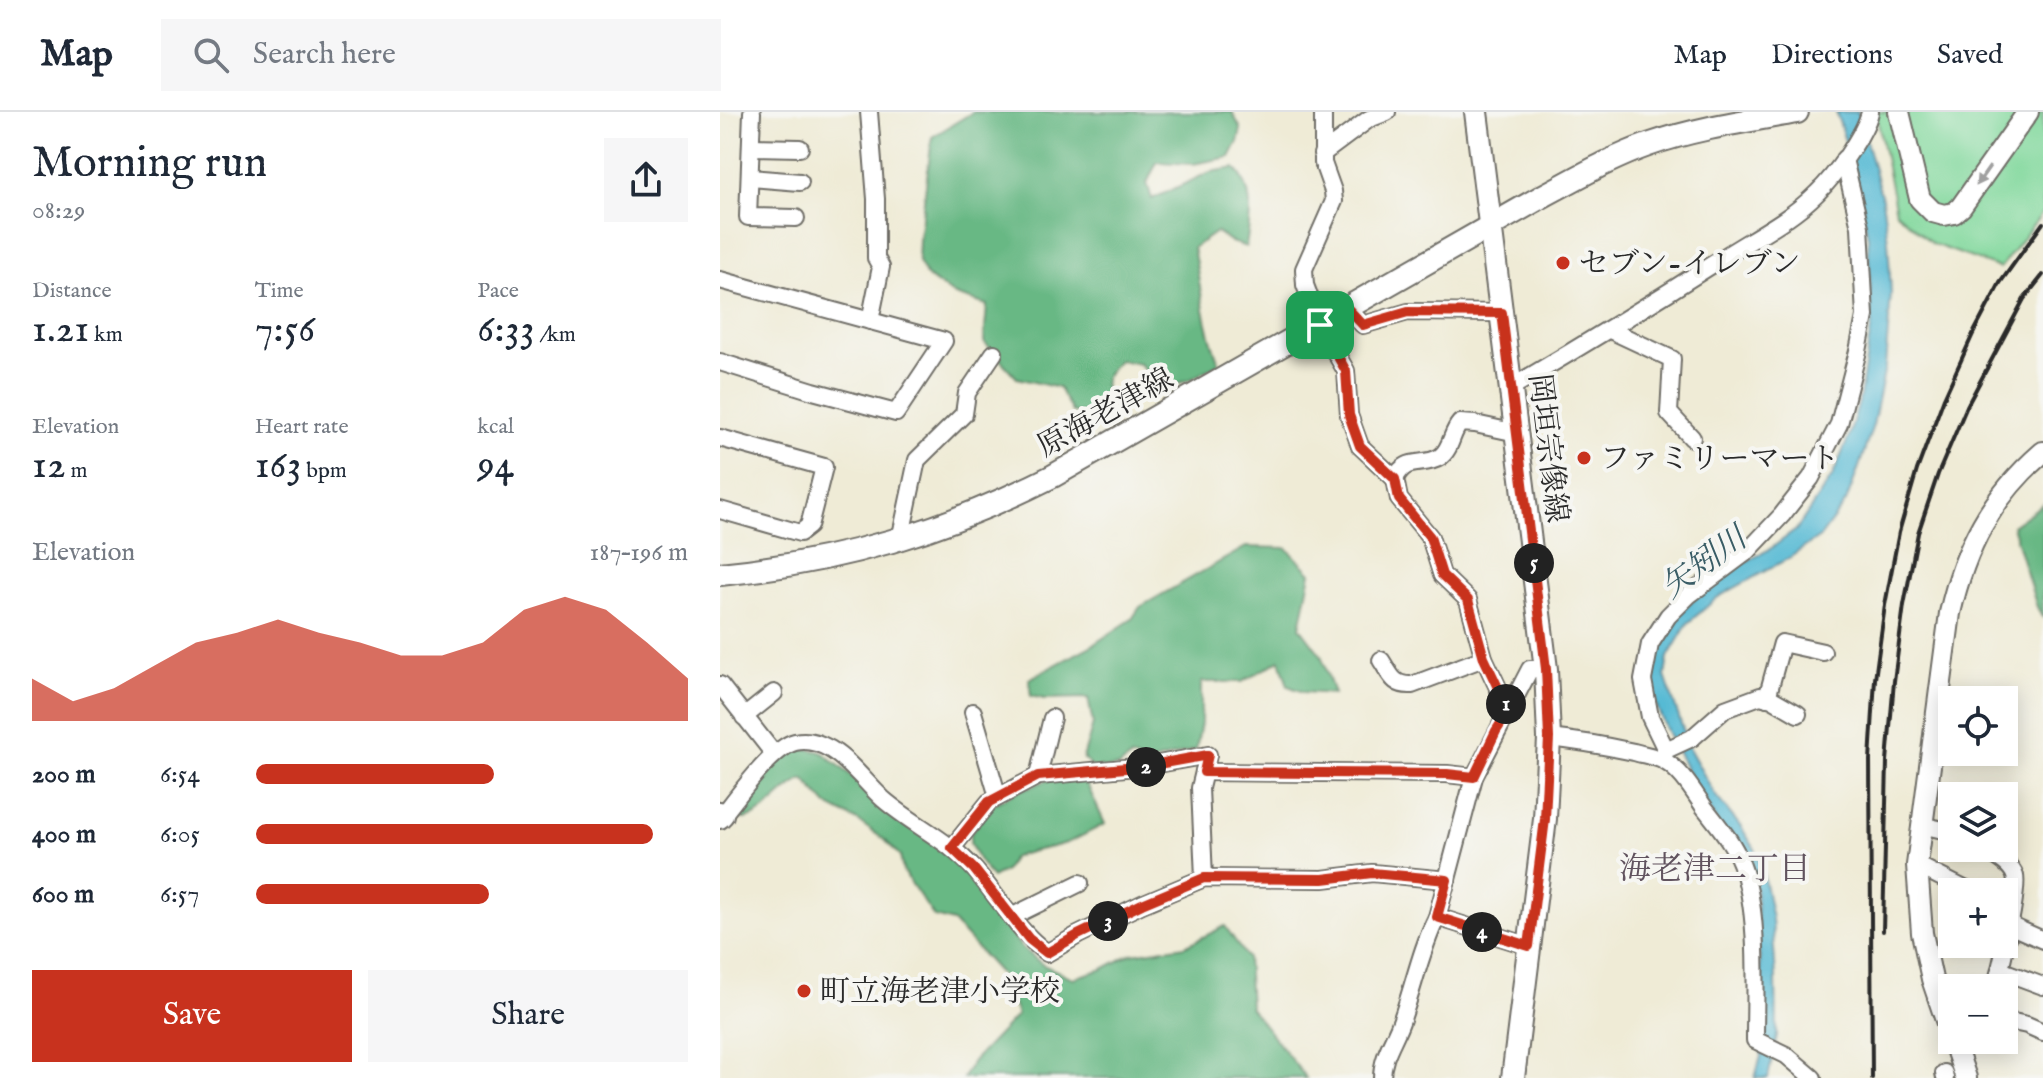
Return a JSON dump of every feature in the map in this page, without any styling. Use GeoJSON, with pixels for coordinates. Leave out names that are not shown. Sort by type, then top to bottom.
{"type":"FeatureCollection","features":[{"type":"Feature","properties":{"kind":"main road","name":"岡垣宗像線"},"geometry":{"type":"LineString","coordinates":[[1476,112],[1546,669],[1549,738],[1545,819],[1513,1078]]}},
{"type":"Feature","properties":{"kind":"main road","name":"原海老津線"},"geometry":{"type":"LineString","coordinates":[[720,574],[760,570],[861,551],[900,540],[995,504],[1053,476],[1599,166],[1648,145],[1729,124],[1797,112]]}},
{"type":"Feature","properties":{"kind":"street"},"geometry":{"type":"LineString","coordinates":[[752,112],[748,217],[796,218]]}},
{"type":"Feature","properties":{"kind":"street"},"geometry":{"type":"LineString","coordinates":[[869,112],[876,199],[876,258],[881,267],[870,321]]}},
{"type":"Feature","properties":{"kind":"street"},"geometry":{"type":"LineString","coordinates":[[1323,112],[1323,163],[1334,201],[1304,269],[1305,285],[1320,325],[1346,371],[1349,415],[1360,446],[1395,479]]}},
{"type":"Feature","properties":{"kind":"street"},"geometry":{"type":"LineString","coordinates":[[1322,154],[1369,119],[1387,112]]}},
{"type":"Feature","properties":{"kind":"street"},"geometry":{"type":"LineString","coordinates":[[1512,387],[1610,330],[1790,215],[1818,193],[1863,133],[1870,112]]}},
{"type":"Feature","properties":{"kind":"street"},"geometry":{"type":"LineString","coordinates":[[1899,112],[1920,199],[1933,212],[1944,215],[1954,213],[1961,207],[2028,112]]}},
{"type":"Feature","properties":{"kind":"street"},"geometry":{"type":"LineString","coordinates":[[752,147],[800,148]]}},
{"type":"Feature","properties":{"kind":"street"},"geometry":{"type":"LineString","coordinates":[[1813,1078],[1786,1055],[1755,1040],[1755,946],[1752,911],[1741,862],[1730,842],[1664,755],[1650,717],[1643,680],[1650,644],[1668,616],[1689,595],[1748,551],[1782,515],[1811,478],[1839,424],[1865,316],[1860,227],[1844,159]]}},
{"type":"Feature","properties":{"kind":"street"},"geometry":{"type":"LineString","coordinates":[[750,178],[800,182]]}},
{"type":"Feature","properties":{"kind":"street"},"geometry":{"type":"LineString","coordinates":[[720,280],[944,341],[896,413],[720,362]]}},
{"type":"Feature","properties":{"kind":"street"},"geometry":{"type":"LineString","coordinates":[[1348,309],[1363,325],[1408,312],[1502,313]]}},
{"type":"Feature","properties":{"kind":"street"},"geometry":{"type":"LineString","coordinates":[[1610,330],[1672,359],[1669,413],[1692,438]]}},
{"type":"Feature","properties":{"kind":"street"},"geometry":{"type":"LineString","coordinates":[[900,540],[917,460],[964,414],[967,393],[994,353]]}},
{"type":"Feature","properties":{"kind":"street"},"geometry":{"type":"LineString","coordinates":[[1509,711],[1484,658],[1468,600],[1442,575],[1430,537],[1399,499],[1395,479],[1405,466],[1441,457],[1460,423],[1517,433]]}},
{"type":"Feature","properties":{"kind":"street"},"geometry":{"type":"LineString","coordinates":[[720,438],[824,467],[809,526],[800,533],[720,510]]}},
{"type":"Feature","properties":{"kind":"street"},"geometry":{"type":"LineString","coordinates":[[1938,996],[1922,933],[1917,865],[1950,613],[1957,581],[1985,519],[2022,470],[2043,452]]}},
{"type":"Feature","properties":{"kind":"street"},"geometry":{"type":"LineString","coordinates":[[1767,698],[1782,643],[1823,652]]}},
{"type":"Feature","properties":{"kind":"street"},"geometry":{"type":"LineString","coordinates":[[1381,660],[1395,681],[1412,685],[1484,658]]}},
{"type":"Feature","properties":{"kind":"street"},"geometry":{"type":"LineString","coordinates":[[1382,1078],[1386,1053],[1399,1027],[1427,938],[1437,917],[1474,777],[1530,669],[1546,669]]}},
{"type":"Feature","properties":{"kind":"street"},"geometry":{"type":"LineString","coordinates":[[720,685],[774,754]]}},
{"type":"Feature","properties":{"kind":"street"},"geometry":{"type":"LineString","coordinates":[[744,717],[774,693]]}},
{"type":"Feature","properties":{"kind":"street"},"geometry":{"type":"LineString","coordinates":[[1549,738],[1664,755],[1692,738],[1725,709],[1760,696],[1772,699],[1798,714]]}},
{"type":"Feature","properties":{"kind":"street"},"geometry":{"type":"LineString","coordinates":[[973,712],[998,797]]}},
{"type":"Feature","properties":{"kind":"street"},"geometry":{"type":"LineString","coordinates":[[1038,776],[1052,718]]}},
{"type":"Feature","properties":{"kind":"street"},"geometry":{"type":"LineString","coordinates":[[721,815],[774,754],[791,743],[806,740],[819,743],[833,751],[885,800],[952,848],[974,869],[1029,939],[1047,953],[1078,935],[1204,878],[1323,879],[1372,873],[1447,880]]}},
{"type":"Feature","properties":{"kind":"street"},"geometry":{"type":"LineString","coordinates":[[952,848],[989,802],[1038,776],[1147,766],[1208,755],[1200,788],[1204,878]]}},
{"type":"Feature","properties":{"kind":"street"},"geometry":{"type":"LineString","coordinates":[[1204,772],[1447,774],[1474,777]]}},
{"type":"Feature","properties":{"kind":"street"},"geometry":{"type":"LineString","coordinates":[[1921,825],[1938,829]]}},
{"type":"Feature","properties":{"kind":"street"},"geometry":{"type":"LineString","coordinates":[[2002,862],[2016,878]]}},
{"type":"Feature","properties":{"kind":"street"},"geometry":{"type":"LineString","coordinates":[[1917,865],[1943,878]]}},
{"type":"Feature","properties":{"kind":"street"},"geometry":{"type":"LineString","coordinates":[[1011,917],[1080,883]]}},
{"type":"Feature","properties":{"kind":"street"},"geometry":{"type":"LineString","coordinates":[[1437,917],[1529,946]]}},
{"type":"Feature","properties":{"kind":"street"},"geometry":{"type":"LineString","coordinates":[[2018,923],[2043,940]]}},
{"type":"Feature","properties":{"kind":"street"},"geometry":{"type":"LineString","coordinates":[[1999,974],[2002,958]]}},
{"type":"Feature","properties":{"kind":"street"},"geometry":{"type":"LineString","coordinates":[[2000,970],[2043,986]]}},
{"type":"Feature","properties":{"kind":"street"},"geometry":{"type":"LineString","coordinates":[[2018,1023],[2043,1032]]}},
{"type":"Feature","properties":{"kind":"street"},"geometry":{"type":"LineString","coordinates":[[1958,1054],[1966,1078]]}},
{"type":"Feature","properties":{"kind":"green space"},"geometry":{"type":"Polygon","coordinates":[[[973,112],[1232,112],[1241,129],[1230,157],[1193,164],[1157,162],[1147,183],[1152,199],[1210,172],[1235,168],[1246,186],[1250,206],[1246,247],[1216,232],[1193,248],[1206,320],[1219,363],[1193,378],[1162,390],[1140,364],[1119,360],[1105,381],[1110,405],[1096,414],[1072,412],[1059,388],[1017,378],[984,342],[987,305],[955,295],[926,276],[918,262],[932,137],[973,112]]]}},
{"type":"Feature","properties":{"kind":"green space"},"geometry":{"type":"Polygon","coordinates":[[[1876,112],[2043,112],[2043,212],[2000,268],[1933,244],[1896,212],[1876,112]]]}},
{"type":"Feature","properties":{"kind":"green space"},"geometry":{"type":"Polygon","coordinates":[[[2043,504],[2043,618],[2012,526],[2043,504]]]}},
{"type":"Feature","properties":{"kind":"green space"},"geometry":{"type":"Polygon","coordinates":[[[1246,547],[1287,548],[1311,573],[1300,627],[1321,655],[1334,694],[1303,692],[1288,686],[1280,660],[1242,682],[1201,682],[1201,723],[1196,750],[1146,763],[1131,757],[1119,767],[1093,769],[1083,758],[1093,724],[1088,698],[1044,699],[1031,696],[1029,679],[1091,646],[1132,619],[1140,607],[1246,547]]]}},
{"type":"Feature","properties":{"kind":"green space"},"geometry":{"type":"Polygon","coordinates":[[[803,748],[822,752],[942,849],[975,879],[1020,946],[1043,965],[1073,978],[1103,969],[1131,954],[1185,946],[1225,926],[1247,958],[1250,1007],[1306,1078],[963,1078],[973,1061],[1017,1015],[1002,976],[953,922],[934,917],[903,871],[900,856],[886,841],[858,821],[827,805],[804,779],[759,814],[743,819],[734,813],[748,792],[784,754],[803,748]]]}},
{"type":"Feature","properties":{"kind":"green space"},"geometry":{"type":"Polygon","coordinates":[[[1051,779],[1085,780],[1105,824],[1069,842],[1012,858],[1005,871],[992,878],[970,843],[971,833],[992,805],[1051,779]]]}},
{"type":"Feature","properties":{"kind":"water"},"geometry":{"type":"Polygon","coordinates":[[[1836,112],[1858,112],[1882,199],[1888,240],[1891,294],[1885,367],[1873,425],[1846,502],[1821,536],[1789,558],[1718,597],[1688,623],[1668,657],[1665,676],[1690,750],[1715,795],[1755,849],[1764,878],[1772,919],[1777,1036],[1768,1078],[1755,1078],[1761,1056],[1763,1028],[1756,889],[1689,775],[1667,731],[1653,698],[1651,673],[1655,647],[1673,620],[1700,593],[1796,530],[1833,475],[1848,439],[1859,402],[1872,323],[1868,238],[1858,183],[1836,112]]]}},
{"type":"Feature","properties":{"kind":"railway"},"geometry":{"type":"LineString","coordinates":[[1872,1078],[1870,760],[1875,679],[1899,532],[1917,470],[1944,398],[1973,334],[2000,283],[2043,223]]}},
{"type":"Feature","properties":{"kind":"railway"},"geometry":{"type":"LineString","coordinates":[[1883,931],[1887,761],[1894,681],[1918,533],[1938,474],[1967,406],[2024,299],[2043,275]]}},
{"type":"Feature","properties":{"kind":"place","name":"セブン-イレブン"},"geometry":{"type":"Point","coordinates":[1563,263]}},
{"type":"Feature","properties":{"kind":"place","name":"ファミリーマート"},"geometry":{"type":"Point","coordinates":[1584,458]}},
{"type":"Feature","properties":{"kind":"place","name":"町立海老津小学校"},"geometry":{"type":"Point","coordinates":[804,991]}},
{"type":"Feature","properties":{"kind":"district","name":"海老津二丁目"},"geometry":{"type":"Point","coordinates":[1715,868]}},
{"type":"Feature","properties":{"kind":"route"},"geometry":{"type":"LineString","coordinates":[[1348,309],[1363,325],[1408,312],[1502,313],[1546,669],[1549,738],[1545,819],[1529,946],[1437,917],[1447,880],[1372,873],[1323,879],[1204,878],[1142,904],[1047,953],[1029,939],[974,869],[952,848],[989,802],[1038,776],[1147,766],[1208,755],[1204,772],[1447,774],[1474,777],[1509,711],[1484,658],[1468,600],[1442,575],[1430,537],[1399,499],[1395,479],[1360,446],[1349,415],[1346,371],[1320,325],[1348,309]]}},
{"type":"Feature","properties":{"kind":"water label","name":"矢矧川"},"geometry":{"type":"Point","coordinates":[1703,562]}}]}
